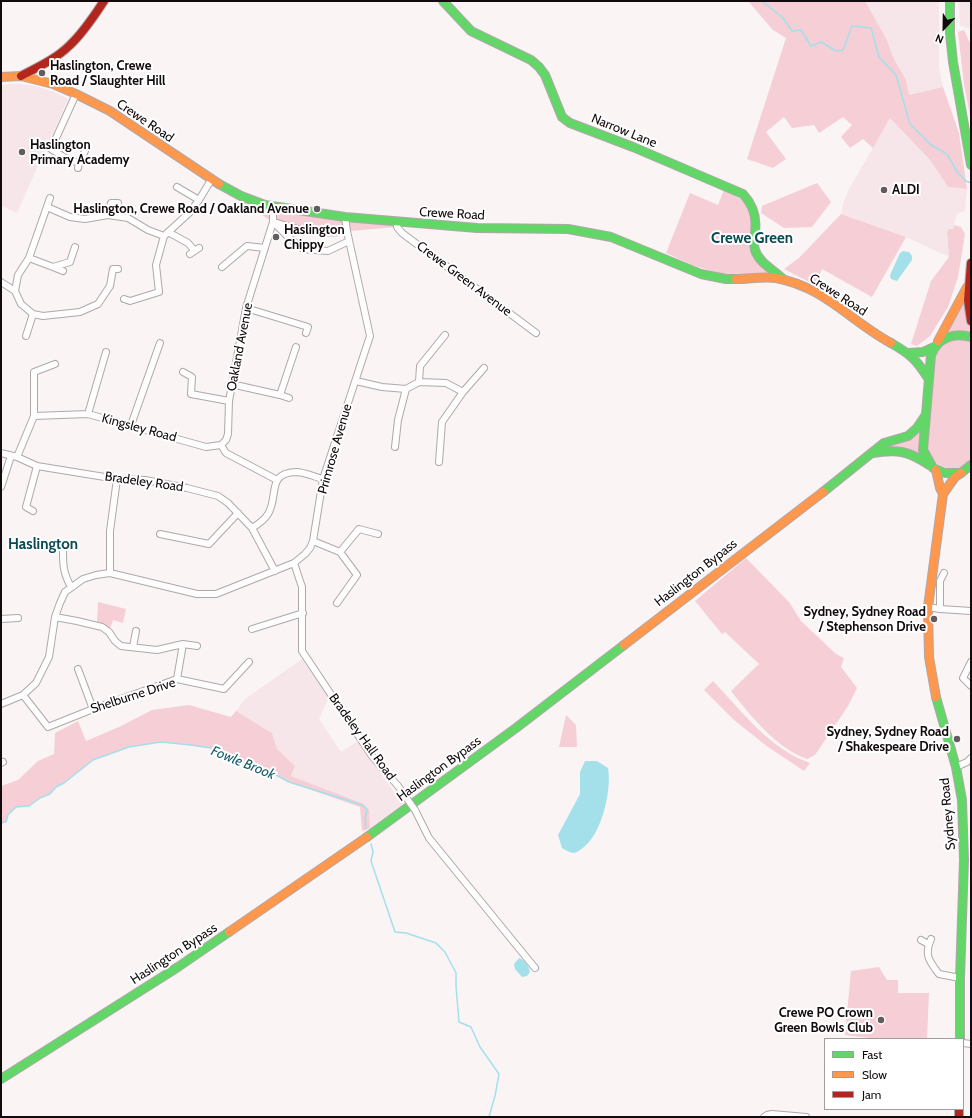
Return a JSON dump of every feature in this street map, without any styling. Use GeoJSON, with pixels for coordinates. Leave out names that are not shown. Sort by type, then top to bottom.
{"type":"FeatureCollection","features":[{"type":"Feature","properties":{"kind":"main road"},"geometry":{"type":"LineString","coordinates":[[22,76],[50,61],[66,49],[78,37],[104,1]]}},
{"type":"Feature","properties":{"kind":"main road","name":"Narrow Lane"},"geometry":{"type":"LineString","coordinates":[[443,1],[471,31],[531,60],[539,66],[545,75],[557,107],[562,116],[570,123],[633,147],[743,194],[754,208],[756,224],[753,247],[762,262],[783,280]]}},
{"type":"Feature","properties":{"kind":"main road"},"geometry":{"type":"LineString","coordinates":[[950,1],[950,34],[953,62],[971,165]]}},
{"type":"Feature","properties":{"kind":"main road","name":"Crewe Road"},"geometry":{"type":"LineString","coordinates":[[1,77],[22,76],[53,84],[76,94],[110,111],[211,180],[246,199],[273,207],[345,217],[477,228],[568,229],[611,237],[701,274],[726,279],[766,278],[783,280],[802,285],[811,289],[883,339],[908,353],[919,363],[928,378]]}},
{"type":"Feature","properties":{"kind":"main road"},"geometry":{"type":"LineString","coordinates":[[971,263],[967,287],[968,308],[971,321]]}},
{"type":"Feature","properties":{"kind":"main road","name":"Sydney Road"},"geometry":{"type":"LineString","coordinates":[[943,494],[934,469],[926,458],[923,450],[930,359],[935,346],[956,310],[967,287]]}},
{"type":"Feature","properties":{"kind":"main road"},"geometry":{"type":"LineString","coordinates":[[908,353],[923,352],[935,346],[944,338],[952,335],[961,334],[971,337]]}},
{"type":"Feature","properties":{"kind":"main road","name":"Haslington Bypass"},"geometry":{"type":"LineString","coordinates":[[1,1078],[178,967],[390,820],[522,723],[884,443],[908,436],[917,428],[925,416]]}},
{"type":"Feature","properties":{"kind":"main road"},"geometry":{"type":"LineString","coordinates":[[873,453],[885,450],[903,451],[911,453],[934,469],[945,473],[962,472],[971,474]]}},
{"type":"Feature","properties":{"kind":"main road","name":"Sydney Road"},"geometry":{"type":"LineString","coordinates":[[960,1038],[960,978],[964,860],[962,800],[956,767],[937,701],[929,657],[928,607],[943,494],[955,477],[971,465]]}},
{"type":"Feature","properties":{"kind":"street"},"geometry":{"type":"LineString","coordinates":[[76,94],[50,149],[79,166],[85,151]]}},
{"type":"Feature","properties":{"kind":"street"},"geometry":{"type":"LineString","coordinates":[[124,299],[130,301],[159,292],[156,265],[166,234],[190,212],[211,180]]}},
{"type":"Feature","properties":{"kind":"street"},"geometry":{"type":"LineString","coordinates":[[177,187],[199,200]]}},
{"type":"Feature","properties":{"kind":"street"},"geometry":{"type":"LineString","coordinates":[[15,291],[18,275],[29,258],[50,198]]}},
{"type":"Feature","properties":{"kind":"street"},"geometry":{"type":"LineString","coordinates":[[108,215],[110,201],[118,203]]}},
{"type":"Feature","properties":{"kind":"street"},"geometry":{"type":"LineString","coordinates":[[47,207],[70,217],[85,219],[108,215],[128,218],[148,230],[166,234],[188,243],[194,250]]}},
{"type":"Feature","properties":{"kind":"street","name":"Oakland Avenue"},"geometry":{"type":"LineString","coordinates":[[221,445],[226,440],[228,434],[231,384],[246,308],[274,222],[273,207]]}},
{"type":"Feature","properties":{"kind":"street","name":"Primrose Avenue"},"geometry":{"type":"LineString","coordinates":[[1,704],[23,696],[36,683],[49,657],[55,617],[60,603],[65,592],[83,579],[110,573],[197,594],[216,594],[294,563],[310,548],[313,541],[323,479],[370,336],[345,217]]}},
{"type":"Feature","properties":{"kind":"street"},"geometry":{"type":"LineString","coordinates":[[274,222],[309,232],[327,234],[347,231]]}},
{"type":"Feature","properties":{"kind":"street"},"geometry":{"type":"LineString","coordinates":[[274,222],[287,236],[304,249],[328,251],[349,241]]}},
{"type":"Feature","properties":{"kind":"street","name":"Crewe Green Avenue"},"geometry":{"type":"LineString","coordinates":[[397,222],[397,227],[402,233],[536,333]]}},
{"type":"Feature","properties":{"kind":"street"},"geometry":{"type":"LineString","coordinates":[[222,267],[247,246],[265,248]]}},
{"type":"Feature","properties":{"kind":"street"},"geometry":{"type":"LineString","coordinates":[[53,267],[70,262],[75,247]]}},
{"type":"Feature","properties":{"kind":"street"},"geometry":{"type":"LineString","coordinates":[[29,258],[63,271]]}},
{"type":"Feature","properties":{"kind":"street"},"geometry":{"type":"LineString","coordinates":[[1,282],[15,291],[21,304],[33,314],[43,316],[80,312],[98,304],[110,286],[113,268]]}},
{"type":"Feature","properties":{"kind":"street"},"geometry":{"type":"LineString","coordinates":[[246,308],[308,327],[306,333]]}},
{"type":"Feature","properties":{"kind":"street"},"geometry":{"type":"LineString","coordinates":[[26,336],[33,314]]}},
{"type":"Feature","properties":{"kind":"street"},"geometry":{"type":"LineString","coordinates":[[419,382],[420,366],[445,335]]}},
{"type":"Feature","properties":{"kind":"street"},"geometry":{"type":"LineString","coordinates":[[131,425],[160,343]]}},
{"type":"Feature","properties":{"kind":"street"},"geometry":{"type":"LineString","coordinates":[[280,395],[296,347]]}},
{"type":"Feature","properties":{"kind":"street"},"geometry":{"type":"LineString","coordinates":[[88,414],[106,352]]}},
{"type":"Feature","properties":{"kind":"street"},"geometry":{"type":"LineString","coordinates":[[1,487],[14,456],[34,416],[34,372],[55,364]]}},
{"type":"Feature","properties":{"kind":"street"},"geometry":{"type":"LineString","coordinates":[[439,462],[442,422],[462,392],[484,368]]}},
{"type":"Feature","properties":{"kind":"street"},"geometry":{"type":"LineString","coordinates":[[183,372],[192,377],[191,394],[229,401]]}},
{"type":"Feature","properties":{"kind":"street"},"geometry":{"type":"LineString","coordinates":[[356,381],[382,387],[406,389],[419,382],[446,383],[462,392]]}},
{"type":"Feature","properties":{"kind":"street"},"geometry":{"type":"LineString","coordinates":[[231,384],[289,398]]}},
{"type":"Feature","properties":{"kind":"street"},"geometry":{"type":"LineString","coordinates":[[395,447],[398,420],[406,389]]}},
{"type":"Feature","properties":{"kind":"street","name":"Kingsley Road"},"geometry":{"type":"LineString","coordinates":[[34,416],[88,414],[206,447],[221,445]]}},
{"type":"Feature","properties":{"kind":"street"},"geometry":{"type":"LineString","coordinates":[[221,445],[226,453],[277,480]]}},
{"type":"Feature","properties":{"kind":"street","name":"Bradeley Road"},"geometry":{"type":"LineString","coordinates":[[1,453],[14,456],[37,466],[117,479],[145,480],[188,488],[218,496],[228,502],[252,528],[275,571]]}},
{"type":"Feature","properties":{"kind":"street"},"geometry":{"type":"LineString","coordinates":[[33,511],[26,507],[37,466]]}},
{"type":"Feature","properties":{"kind":"street"},"geometry":{"type":"LineString","coordinates":[[252,528],[268,515],[277,480],[283,474],[297,472],[323,479]]}},
{"type":"Feature","properties":{"kind":"street"},"geometry":{"type":"LineString","coordinates":[[110,573],[110,531],[117,479]]}},
{"type":"Feature","properties":{"kind":"street"},"geometry":{"type":"LineString","coordinates":[[160,534],[209,544],[238,513]]}},
{"type":"Feature","properties":{"kind":"street"},"geometry":{"type":"LineString","coordinates":[[340,552],[359,529],[378,534]]}},
{"type":"Feature","properties":{"kind":"street"},"geometry":{"type":"LineString","coordinates":[[313,541],[340,552],[357,575],[337,603]]}},
{"type":"Feature","properties":{"kind":"street"},"geometry":{"type":"LineString","coordinates":[[63,544],[62,567],[65,577],[71,587]]}},
{"type":"Feature","properties":{"kind":"street","name":"Bradeley Hall Road"},"geometry":{"type":"LineString","coordinates":[[294,563],[302,587],[302,651],[372,756],[398,786],[415,810],[429,838],[535,968]]}},
{"type":"Feature","properties":{"kind":"street"},"geometry":{"type":"LineString","coordinates":[[940,609],[940,582],[944,573]]}},
{"type":"Feature","properties":{"kind":"street"},"geometry":{"type":"LineString","coordinates":[[928,607],[971,611]]}},
{"type":"Feature","properties":{"kind":"street"},"geometry":{"type":"LineString","coordinates":[[252,629],[303,613]]}},
{"type":"Feature","properties":{"kind":"street"},"geometry":{"type":"LineString","coordinates":[[55,617],[102,627],[109,632],[115,641],[121,646],[157,650],[182,644],[197,646]]}},
{"type":"Feature","properties":{"kind":"street"},"geometry":{"type":"LineString","coordinates":[[1,619],[18,618]]}},
{"type":"Feature","properties":{"kind":"street"},"geometry":{"type":"LineString","coordinates":[[133,647],[136,631]]}},
{"type":"Feature","properties":{"kind":"street"},"geometry":{"type":"LineString","coordinates":[[177,679],[182,644]]}},
{"type":"Feature","properties":{"kind":"street","name":"Shelburne Drive"},"geometry":{"type":"LineString","coordinates":[[23,696],[48,727],[177,679],[224,689],[249,662]]}},
{"type":"Feature","properties":{"kind":"street"},"geometry":{"type":"LineString","coordinates":[[971,662],[963,678],[971,686]]}},
{"type":"Feature","properties":{"kind":"street"},"geometry":{"type":"LineString","coordinates":[[78,669],[93,709]]}},
{"type":"Feature","properties":{"kind":"street"},"geometry":{"type":"LineString","coordinates":[[956,767],[967,762],[971,758]]}},
{"type":"Feature","properties":{"kind":"street"},"geometry":{"type":"LineString","coordinates":[[921,940],[930,941],[928,960],[939,974],[960,978]]}},
{"type":"Feature","properties":{"kind":"street"},"geometry":{"type":"LineString","coordinates":[[764,1117],[772,1114],[806,1117]]}},
{"type":"Feature","properties":{"kind":"shaded area"},"geometry":{"type":"Polygon","coordinates":[[[748,1],[865,1],[887,40],[893,57],[906,80],[909,95],[943,87],[959,133],[967,189],[948,187],[930,160],[890,118],[873,148],[863,139],[850,148],[841,137],[852,125],[843,117],[819,133],[814,125],[792,128],[784,117],[766,132],[786,159],[773,168],[747,159],[786,38],[773,30],[748,1]]]}},
{"type":"Feature","properties":{"kind":"shaded area"},"geometry":{"type":"Polygon","coordinates":[[[865,1],[939,1],[939,68],[943,87],[909,95],[906,80],[893,57],[887,40],[865,1]]]}},
{"type":"Feature","properties":{"kind":"shaded area"},"geometry":{"type":"Polygon","coordinates":[[[959,1],[971,1],[971,29],[960,26],[959,1]]]}},
{"type":"Feature","properties":{"kind":"shaded area"},"geometry":{"type":"Polygon","coordinates":[[[964,30],[971,45],[971,121],[964,84],[958,32],[964,30]]]}},
{"type":"Feature","properties":{"kind":"shaded area","name":"Haslington Primary Academy"},"geometry":{"type":"Polygon","coordinates":[[[8,84],[36,86],[54,92],[68,99],[17,213],[1,206],[1,86],[8,84]]]}},
{"type":"Feature","properties":{"kind":"shaded area"},"geometry":{"type":"Polygon","coordinates":[[[890,118],[930,160],[948,187],[967,189],[965,210],[957,213],[953,229],[947,232],[949,257],[906,237],[841,214],[849,189],[890,118]]]}},
{"type":"Feature","properties":{"kind":"shaded area"},"geometry":{"type":"Polygon","coordinates":[[[210,182],[252,201],[397,222],[397,227],[350,231],[345,219],[342,230],[327,234],[273,222],[210,182]]]}},
{"type":"Feature","properties":{"kind":"shaded area"},"geometry":{"type":"Polygon","coordinates":[[[817,183],[831,202],[812,227],[784,228],[761,213],[762,206],[817,183]]]}},
{"type":"Feature","properties":{"kind":"shaded area"},"geometry":{"type":"Polygon","coordinates":[[[724,190],[746,202],[753,220],[749,234],[749,248],[753,258],[770,273],[768,275],[725,275],[692,265],[666,253],[690,193],[718,205],[724,190]]]}},
{"type":"Feature","properties":{"kind":"shaded area"},"geometry":{"type":"Polygon","coordinates":[[[841,214],[906,237],[872,297],[822,269],[815,285],[784,269],[799,258],[841,214]]]}},
{"type":"Feature","properties":{"kind":"shaded area"},"geometry":{"type":"Polygon","coordinates":[[[954,225],[961,227],[965,234],[958,277],[948,307],[930,336],[917,346],[911,344],[931,281],[949,257],[947,232],[949,229],[953,229],[954,225]]]}},
{"type":"Feature","properties":{"kind":"shaded area"},"geometry":{"type":"Polygon","coordinates":[[[967,288],[971,321],[971,465],[961,473],[920,458],[879,447],[904,438],[925,416],[929,369],[967,288]]]}},
{"type":"Feature","properties":{"kind":"shaded area"},"geometry":{"type":"Polygon","coordinates":[[[746,558],[789,602],[801,621],[836,654],[844,658],[841,667],[857,688],[848,706],[815,755],[807,759],[795,754],[774,739],[756,721],[731,691],[759,664],[725,632],[722,634],[695,601],[746,558]]]}},
{"type":"Feature","properties":{"kind":"shaded area"},"geometry":{"type":"Polygon","coordinates":[[[98,602],[126,609],[123,623],[113,620],[110,629],[97,622],[98,602]]]}},
{"type":"Feature","properties":{"kind":"shaded area"},"geometry":{"type":"Polygon","coordinates":[[[302,659],[329,697],[319,719],[341,752],[358,741],[403,804],[370,828],[369,811],[364,804],[291,776],[295,766],[277,749],[272,733],[236,711],[245,699],[302,659]]]}},
{"type":"Feature","properties":{"kind":"shaded area"},"geometry":{"type":"Polygon","coordinates":[[[713,681],[769,739],[795,757],[810,763],[804,771],[768,747],[734,720],[704,690],[713,681]]]}},
{"type":"Feature","properties":{"kind":"shaded area"},"geometry":{"type":"Polygon","coordinates":[[[189,705],[231,717],[236,711],[272,733],[277,749],[295,766],[291,776],[364,804],[369,810],[370,828],[362,831],[360,807],[289,782],[274,774],[242,764],[218,749],[161,742],[129,747],[93,760],[64,783],[56,787],[50,794],[40,798],[29,806],[16,807],[8,815],[6,822],[1,823],[1,786],[18,780],[38,761],[54,754],[55,733],[78,721],[86,741],[119,727],[152,710],[189,705]]]}},
{"type":"Feature","properties":{"kind":"shaded area"},"geometry":{"type":"Polygon","coordinates":[[[566,715],[576,725],[577,747],[559,747],[566,715]]]}},
{"type":"Feature","properties":{"kind":"shaded area"},"geometry":{"type":"Polygon","coordinates":[[[879,967],[887,980],[898,980],[898,993],[929,993],[927,1038],[868,1038],[845,1035],[851,971],[879,967]]]}},
{"type":"Feature","properties":{"kind":"water"},"geometry":{"type":"Polygon","coordinates":[[[903,251],[909,252],[912,256],[912,260],[897,281],[891,279],[890,275],[900,253],[903,251]]]}},
{"type":"Feature","properties":{"kind":"water"},"geometry":{"type":"Polygon","coordinates":[[[585,761],[597,761],[608,768],[609,777],[607,799],[601,821],[596,832],[584,847],[577,852],[572,853],[562,848],[558,835],[580,794],[580,772],[585,761]]]}},
{"type":"Feature","properties":{"kind":"water"},"geometry":{"type":"Polygon","coordinates":[[[519,958],[525,962],[529,968],[530,972],[527,976],[522,977],[515,969],[514,964],[519,958]]]}},
{"type":"Feature","properties":{"kind":"waterway"},"geometry":{"type":"LineString","coordinates":[[762,1],[783,18],[792,31],[801,30],[811,46],[821,42],[836,51],[843,50],[852,26],[871,28],[879,57],[896,75],[910,124],[931,145],[947,154],[958,173],[966,181],[971,183]]}},
{"type":"Feature","properties":{"kind":"waterway","name":"Fowle Brook"},"geometry":{"type":"LineString","coordinates":[[1,823],[6,822],[8,815],[16,807],[29,806],[40,798],[50,794],[56,787],[64,783],[93,760],[129,747],[161,742],[218,749],[242,764],[274,774],[289,782],[362,805],[367,810],[365,818],[366,829]]}},
{"type":"Feature","properties":{"kind":"waterway","name":"Fowle Brook"},"geometry":{"type":"LineString","coordinates":[[371,844],[373,852],[371,861],[395,932],[406,933],[436,943],[445,952],[456,973],[459,1022],[471,1027],[480,1047],[499,1074],[489,1117]]}},
{"type":"Feature","properties":{"kind":"traffic: fast"},"geometry":{"type":"LineString","coordinates":[[443,1],[471,31],[531,60],[539,67],[545,75],[562,117],[570,123],[633,147],[743,194],[752,207],[755,216],[754,248],[757,255],[763,263],[783,279]]}},
{"type":"Feature","properties":{"kind":"traffic: fast"},"geometry":{"type":"LineString","coordinates":[[950,1],[950,34],[953,62],[971,165]]}},
{"type":"Feature","properties":{"kind":"traffic: fast"},"geometry":{"type":"LineString","coordinates":[[219,184],[241,196],[265,205],[345,217],[477,228],[568,229],[611,237],[701,274],[726,279],[736,279]]}},
{"type":"Feature","properties":{"kind":"traffic: fast"},"geometry":{"type":"LineString","coordinates":[[971,337],[958,335],[947,338],[938,344],[931,355],[923,450],[933,468],[945,473],[961,473],[971,465]]}},
{"type":"Feature","properties":{"kind":"traffic: fast"},"geometry":{"type":"LineString","coordinates":[[891,343],[903,350],[912,358],[920,366],[928,378]]}},
{"type":"Feature","properties":{"kind":"traffic: fast"},"geometry":{"type":"LineString","coordinates":[[908,353],[923,352],[934,347]]}},
{"type":"Feature","properties":{"kind":"traffic: fast"},"geometry":{"type":"LineString","coordinates":[[823,492],[884,443],[908,436],[917,428],[925,416]]}},
{"type":"Feature","properties":{"kind":"traffic: fast"},"geometry":{"type":"LineString","coordinates":[[873,453],[889,451],[902,452],[922,460],[929,465]]}},
{"type":"Feature","properties":{"kind":"traffic: fast"},"geometry":{"type":"LineString","coordinates":[[367,837],[516,728],[624,645]]}},
{"type":"Feature","properties":{"kind":"traffic: fast"},"geometry":{"type":"LineString","coordinates":[[936,697],[956,767],[962,800],[964,860],[960,978],[960,1038]]}},
{"type":"Feature","properties":{"kind":"traffic: fast"},"geometry":{"type":"LineString","coordinates":[[1,1079],[178,967],[229,932]]}},
{"type":"Feature","properties":{"kind":"traffic: slow"},"geometry":{"type":"LineString","coordinates":[[1,77],[21,76],[53,84],[76,94],[110,111],[219,184]]}},
{"type":"Feature","properties":{"kind":"traffic: slow"},"geometry":{"type":"LineString","coordinates":[[736,279],[771,277],[793,282],[823,297],[891,343]]}},
{"type":"Feature","properties":{"kind":"traffic: slow"},"geometry":{"type":"LineString","coordinates":[[938,341],[967,287]]}},
{"type":"Feature","properties":{"kind":"traffic: slow"},"geometry":{"type":"LineString","coordinates":[[936,470],[943,494]]}},
{"type":"Feature","properties":{"kind":"traffic: slow"},"geometry":{"type":"LineString","coordinates":[[936,697],[929,657],[928,607],[943,494],[955,477],[961,473]]}},
{"type":"Feature","properties":{"kind":"traffic: slow"},"geometry":{"type":"LineString","coordinates":[[624,645],[823,492]]}},
{"type":"Feature","properties":{"kind":"traffic: slow"},"geometry":{"type":"LineString","coordinates":[[229,932],[367,837]]}},
{"type":"Feature","properties":{"kind":"traffic: jam"},"geometry":{"type":"LineString","coordinates":[[21,76],[65,50],[93,18],[104,1]]}},
{"type":"Feature","properties":{"kind":"traffic: jam"},"geometry":{"type":"LineString","coordinates":[[971,263],[968,300],[971,321]]}},
{"type":"Feature","properties":{"kind":"traffic: jam"},"geometry":{"type":"LineString","coordinates":[[959,1110],[959,1117]]}},
{"type":"Feature","properties":{"kind":"place","name":"Haslington, Crewe Road / Slaughter Hill"},"geometry":{"type":"Point","coordinates":[42,73]}},
{"type":"Feature","properties":{"kind":"place","name":"Haslington Primary Academy"},"geometry":{"type":"Point","coordinates":[22,152]}},
{"type":"Feature","properties":{"kind":"place","name":"ALDI"},"geometry":{"type":"Point","coordinates":[884,190]}},
{"type":"Feature","properties":{"kind":"place","name":"Haslington, Crewe Road / Oakland Avenue"},"geometry":{"type":"Point","coordinates":[317,209]}},
{"type":"Feature","properties":{"kind":"place","name":"Haslington Chippy"},"geometry":{"type":"Point","coordinates":[276,237]}},
{"type":"Feature","properties":{"kind":"place","name":"Sydney, Sydney Road / Stephenson Drive"},"geometry":{"type":"Point","coordinates":[934,619]}},
{"type":"Feature","properties":{"kind":"place","name":"Sydney, Sydney Road / Shakespeare Drive"},"geometry":{"type":"Point","coordinates":[957,739]}},
{"type":"Feature","properties":{"kind":"place","name":"Crewe PO Crown Green Bowls Club"},"geometry":{"type":"Point","coordinates":[881,1020]}},
{"type":"Feature","properties":{"kind":"district","name":"Crewe Green"},"geometry":{"type":"Point","coordinates":[752,239]}},
{"type":"Feature","properties":{"kind":"district","name":"Haslington"},"geometry":{"type":"Point","coordinates":[43,545]}}]}
